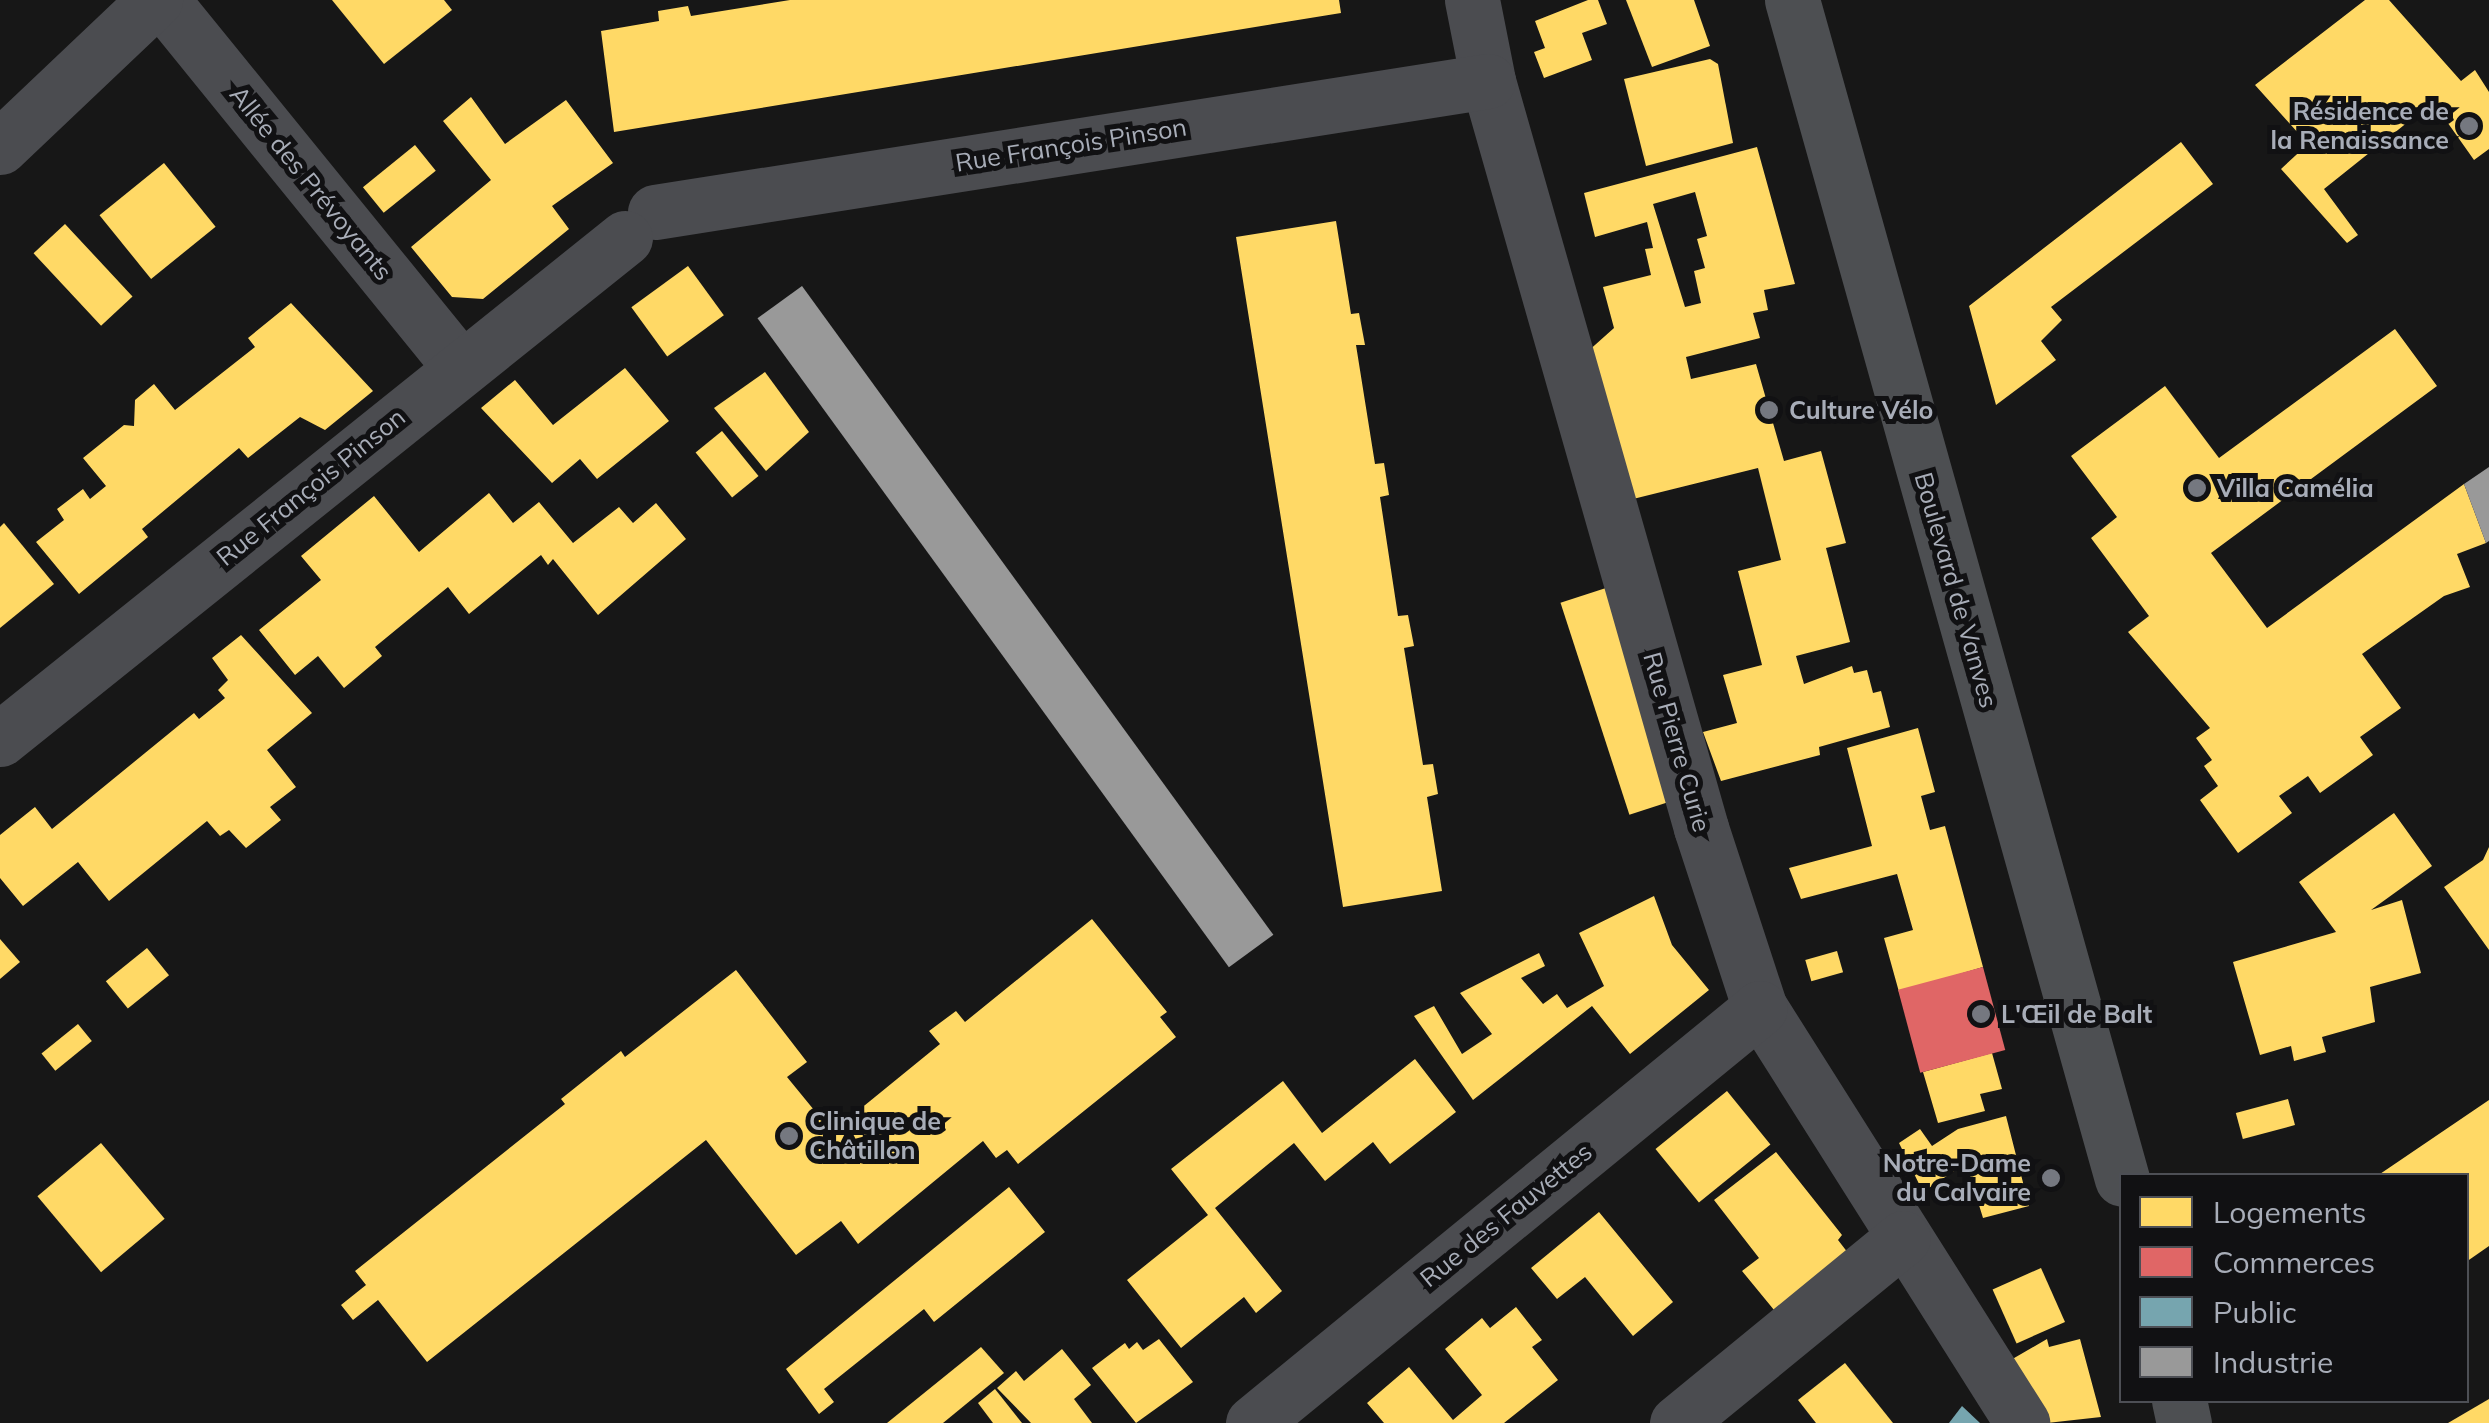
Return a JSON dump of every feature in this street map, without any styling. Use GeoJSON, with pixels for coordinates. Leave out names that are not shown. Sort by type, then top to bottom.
{"type":"FeatureCollection","features":[{"type":"Feature","properties":{"kind":"main road","name":"Boulevard de Vanves"},"geometry":{"type":"LineString","coordinates":[[1792,0],[2120,1173]]}},
{"type":"Feature","properties":{"kind":"street"},"geometry":{"type":"LineString","coordinates":[[0,147],[159,0]]}},
{"type":"Feature","properties":{"kind":"street","name":"Allée des Prévoyants"},"geometry":{"type":"LineString","coordinates":[[159,0],[460,367]]}},
{"type":"Feature","properties":{"kind":"street","name":"Rue Pierre Curie"},"geometry":{"type":"LineString","coordinates":[[1472,0],[1488,81],[1702,828],[1760,1008],[2022,1423]]}},
{"type":"Feature","properties":{"kind":"street","name":"Rue François Pinson"},"geometry":{"type":"LineString","coordinates":[[0,739],[640,225],[1488,81]]}},
{"type":"Feature","properties":{"kind":"street","name":"Rue des Fauvettes"},"geometry":{"type":"LineString","coordinates":[[1253,1423],[1760,1008]]}},
{"type":"Feature","properties":{"kind":"street"},"geometry":{"type":"LineString","coordinates":[[1677,1423],[1903,1238]]}},
{"type":"Feature","properties":{"kind":"building: Logements"},"geometry":{"type":"Polygon","coordinates":[[[332,0],[444,0],[452,10],[384,64],[332,0]]]}},
{"type":"Feature","properties":{"kind":"building: Logements"},"geometry":{"type":"Polygon","coordinates":[[[790,0],[1339,0],[1341,13],[614,132],[601,31],[659,21],[658,11],[688,6],[691,16],[790,0]]]}},
{"type":"Feature","properties":{"kind":"building: Logements"},"geometry":{"type":"Polygon","coordinates":[[[1588,0],[1598,0],[1607,24],[1582,33],[1592,60],[1544,78],[1534,52],[1545,48],[1535,21],[1588,0]]]}},
{"type":"Feature","properties":{"kind":"building: Logements"},"geometry":{"type":"Polygon","coordinates":[[[1626,0],[1694,0],[1710,46],[1652,67],[1626,0]]]}},
{"type":"Feature","properties":{"kind":"building: Logements"},"geometry":{"type":"Polygon","coordinates":[[[2365,0],[2389,0],[2461,81],[2475,70],[2489,92],[2489,149],[2474,160],[2433,102],[2324,189],[2358,235],[2347,243],[2281,169],[2308,144],[2255,85],[2365,0]]]}},
{"type":"Feature","properties":{"kind":"building: Logements"},"geometry":{"type":"Polygon","coordinates":[[[1710,59],[1718,64],[1733,143],[1646,166],[1624,79],[1710,59]]]}},
{"type":"Feature","properties":{"kind":"building: Logements"},"geometry":{"type":"Polygon","coordinates":[[[471,97],[505,144],[566,100],[613,163],[552,206],[569,229],[483,299],[452,297],[411,247],[491,180],[443,121],[471,97]]]}},
{"type":"Feature","properties":{"kind":"building: Logements"},"geometry":{"type":"Polygon","coordinates":[[[2181,142],[2213,184],[2051,307],[2062,320],[2041,341],[2056,360],[1996,405],[1969,306],[2181,142]]]}},
{"type":"Feature","properties":{"kind":"building: Logements"},"geometry":{"type":"Polygon","coordinates":[[[415,145],[436,171],[384,213],[363,187],[415,145]]]}},
{"type":"Feature","properties":{"kind":"building: Logements"},"geometry":{"type":"Polygon","coordinates":[[[1757,147],[1795,284],[1764,290],[1768,310],[1753,313],[1760,338],[1686,357],[1691,379],[1756,364],[1784,461],[1821,451],[1846,543],[1826,548],[1850,642],[1796,656],[1804,684],[1852,666],[1854,673],[1867,670],[1873,693],[1881,691],[1890,727],[1819,747],[1820,755],[1721,781],[1703,732],[1737,723],[1723,675],[1762,665],[1738,571],[1781,560],[1758,468],[1629,500],[1586,353],[1614,328],[1603,287],[1651,275],[1645,249],[1653,248],[1647,222],[1595,237],[1584,193],[1757,147]],[[1695,192],[1653,204],[1685,307],[1701,303],[1694,271],[1705,268],[1697,239],[1707,236],[1695,192]]]}},
{"type":"Feature","properties":{"kind":"building: Logements"},"geometry":{"type":"Polygon","coordinates":[[[164,163],[216,227],[151,279],[99,215],[164,163]]]}},
{"type":"Feature","properties":{"kind":"building: Logements"},"geometry":{"type":"Polygon","coordinates":[[[1336,221],[1351,314],[1359,313],[1365,345],[1356,345],[1375,464],[1384,463],[1389,495],[1380,497],[1398,616],[1408,615],[1414,646],[1404,648],[1423,765],[1433,764],[1438,794],[1427,797],[1442,891],[1343,907],[1236,237],[1336,221]]]}},
{"type":"Feature","properties":{"kind":"building: Logements"},"geometry":{"type":"Polygon","coordinates":[[[65,224],[133,296],[101,326],[34,253],[65,224]]]}},
{"type":"Feature","properties":{"kind":"building: Logements"},"geometry":{"type":"Polygon","coordinates":[[[688,266],[724,315],[667,356],[631,307],[688,266]]]}},
{"type":"Feature","properties":{"kind":"building: Logements"},"geometry":{"type":"Polygon","coordinates":[[[291,303],[373,391],[325,430],[300,417],[248,458],[239,448],[142,529],[148,537],[79,594],[36,542],[64,520],[57,509],[83,489],[90,499],[106,486],[83,458],[124,425],[134,426],[135,400],[154,384],[175,410],[255,347],[248,338],[291,303]]]}},
{"type":"Feature","properties":{"kind":"building: Logements"},"geometry":{"type":"Polygon","coordinates":[[[2395,329],[2437,386],[2211,553],[2267,628],[2464,484],[2486,543],[2457,554],[2470,587],[2444,596],[2362,654],[2401,708],[2360,737],[2373,755],[2320,793],[2308,776],[2279,796],[2292,813],[2238,853],[2200,800],[2218,786],[2204,766],[2212,760],[2196,738],[2210,728],[2128,632],[2149,616],[2091,538],[2117,517],[2071,456],[2165,386],[2219,458],[2395,329]]]}},
{"type":"Feature","properties":{"kind":"building: Logements"},"geometry":{"type":"Polygon","coordinates":[[[625,368],[669,421],[597,479],[580,459],[552,483],[481,408],[515,380],[553,425],[625,368]]]}},
{"type":"Feature","properties":{"kind":"building: Logements"},"geometry":{"type":"Polygon","coordinates":[[[765,372],[809,432],[766,471],[714,408],[765,372]]]}},
{"type":"Feature","properties":{"kind":"building: Logements"},"geometry":{"type":"Polygon","coordinates":[[[722,431],[759,476],[732,497],[696,452],[722,431]]]}},
{"type":"Feature","properties":{"kind":"building: Logements"},"geometry":{"type":"Polygon","coordinates":[[[489,493],[513,523],[539,502],[573,543],[619,507],[633,523],[656,503],[686,539],[598,615],[553,559],[548,565],[541,555],[469,614],[448,587],[375,647],[382,656],[344,688],[318,656],[295,675],[259,630],[321,580],[301,556],[374,496],[419,552],[489,493]]]}},
{"type":"Feature","properties":{"kind":"building: Logements"},"geometry":{"type":"Polygon","coordinates":[[[4,523],[54,584],[0,628],[0,527],[4,523]]]}},
{"type":"Feature","properties":{"kind":"building: Logements"},"geometry":{"type":"Polygon","coordinates":[[[1609,587],[1678,799],[1629,815],[1560,603],[1609,587]]]}},
{"type":"Feature","properties":{"kind":"building: Logements"},"geometry":{"type":"Polygon","coordinates":[[[241,635],[312,713],[267,750],[296,787],[270,807],[281,820],[246,848],[229,830],[220,836],[207,821],[109,901],[78,862],[23,906],[0,878],[0,835],[35,807],[52,829],[194,713],[199,719],[225,698],[218,690],[228,680],[212,658],[241,635]]]}},
{"type":"Feature","properties":{"kind":"building: Logements"},"geometry":{"type":"Polygon","coordinates":[[[1918,728],[1935,792],[1921,796],[1930,830],[1945,826],[1983,967],[1899,992],[1884,938],[1913,930],[1897,874],[1801,899],[1789,868],[1872,846],[1847,748],[1918,728]]]}},
{"type":"Feature","properties":{"kind":"building: Logements"},"geometry":{"type":"Polygon","coordinates":[[[2394,813],[2432,866],[2371,910],[2402,900],[2421,973],[2370,987],[2375,1022],[2322,1037],[2326,1052],[2294,1061],[2291,1046],[2260,1055],[2233,962],[2336,932],[2299,882],[2394,813]]]}},
{"type":"Feature","properties":{"kind":"building: Logements"},"geometry":{"type":"Polygon","coordinates":[[[2489,847],[2489,950],[2444,887],[2483,860],[2489,847]]]}},
{"type":"Feature","properties":{"kind":"building: Logements"},"geometry":{"type":"Polygon","coordinates":[[[1654,896],[1672,945],[1709,990],[1630,1054],[1592,1006],[1473,1100],[1414,1016],[1434,1006],[1462,1054],[1492,1034],[1460,993],[1539,953],[1545,966],[1521,978],[1543,1004],[1557,994],[1567,1008],[1604,986],[1579,933],[1654,896]]]}},
{"type":"Feature","properties":{"kind":"building: Logements","name":"Clinique de Châtillon"},"geometry":{"type":"Polygon","coordinates":[[[1092,919],[1167,1012],[1160,1017],[1176,1037],[1018,1164],[1007,1150],[996,1158],[983,1141],[858,1244],[841,1221],[796,1255],[706,1140],[427,1362],[378,1300],[353,1320],[341,1305],[366,1285],[355,1271],[565,1104],[561,1099],[621,1051],[625,1057],[736,970],[807,1062],[787,1077],[832,1132],[940,1044],[929,1031],[956,1011],[965,1022],[1092,919]]]}},
{"type":"Feature","properties":{"kind":"building: Logements"},"geometry":{"type":"Polygon","coordinates":[[[0,939],[20,962],[0,979],[0,939]]]}},
{"type":"Feature","properties":{"kind":"building: Logements"},"geometry":{"type":"Polygon","coordinates":[[[147,948],[169,975],[128,1009],[106,981],[147,948]]]}},
{"type":"Feature","properties":{"kind":"building: Logements"},"geometry":{"type":"Polygon","coordinates":[[[1837,951],[1843,972],[1811,981],[1805,960],[1837,951]]]}},
{"type":"Feature","properties":{"kind":"building: Logements"},"geometry":{"type":"Polygon","coordinates":[[[78,1024],[92,1041],[55,1071],[41,1054],[78,1024]]]}},
{"type":"Feature","properties":{"kind":"building: Logements"},"geometry":{"type":"Polygon","coordinates":[[[1992,1053],[2002,1089],[1980,1094],[1985,1111],[1938,1123],[1923,1072],[1992,1053]]]}},
{"type":"Feature","properties":{"kind":"building: Logements"},"geometry":{"type":"Polygon","coordinates":[[[1415,1059],[1456,1112],[1390,1164],[1373,1142],[1325,1181],[1294,1143],[1215,1208],[1282,1291],[1256,1313],[1244,1297],[1181,1348],[1127,1280],[1208,1215],[1171,1169],[1283,1081],[1322,1133],[1415,1059]]]}},
{"type":"Feature","properties":{"kind":"building: Logements"},"geometry":{"type":"Polygon","coordinates":[[[1727,1091],[1770,1145],[1699,1203],[1656,1149],[1727,1091]]]}},
{"type":"Feature","properties":{"kind":"building: Logements"},"geometry":{"type":"Polygon","coordinates":[[[2288,1099],[2295,1125],[2243,1139],[2236,1113],[2288,1099]]]}},
{"type":"Feature","properties":{"kind":"building: Logements"},"geometry":{"type":"Polygon","coordinates":[[[2489,1100],[2489,1246],[2469,1260],[2469,1173],[2381,1173],[2489,1100]]]}},
{"type":"Feature","properties":{"kind":"building: Logements"},"geometry":{"type":"Polygon","coordinates":[[[2006,1116],[2029,1206],[1983,1218],[1966,1163],[1923,1192],[1899,1143],[1920,1129],[1932,1146],[1958,1129],[2006,1116]]]}},
{"type":"Feature","properties":{"kind":"building: Logements"},"geometry":{"type":"Polygon","coordinates":[[[101,1143],[165,1219],[101,1272],[37,1196],[101,1143]]]}},
{"type":"Feature","properties":{"kind":"building: Logements"},"geometry":{"type":"Polygon","coordinates":[[[1776,1152],[1842,1235],[1838,1240],[1855,1262],[1783,1321],[1742,1271],[1759,1258],[1714,1200],[1776,1152]]]}},
{"type":"Feature","properties":{"kind":"building: Logements"},"geometry":{"type":"Polygon","coordinates":[[[1009,1187],[1045,1232],[934,1322],[924,1309],[824,1389],[834,1402],[819,1414],[786,1369],[1009,1187]]]}},
{"type":"Feature","properties":{"kind":"building: Logements"},"geometry":{"type":"Polygon","coordinates":[[[1599,1212],[1673,1302],[1633,1336],[1585,1277],[1557,1299],[1531,1268],[1599,1212]]]}},
{"type":"Feature","properties":{"kind":"building: Logements"},"geometry":{"type":"Polygon","coordinates":[[[2041,1268],[2065,1322],[2017,1343],[1993,1290],[2041,1268]]]}},
{"type":"Feature","properties":{"kind":"building: Logements"},"geometry":{"type":"Polygon","coordinates":[[[1516,1307],[1542,1340],[1532,1347],[1558,1380],[1504,1423],[1384,1423],[1367,1403],[1409,1367],[1453,1420],[1482,1395],[1445,1349],[1482,1318],[1490,1328],[1516,1307]]]}},
{"type":"Feature","properties":{"kind":"building: Logements"},"geometry":{"type":"Polygon","coordinates":[[[1159,1339],[1193,1382],[1136,1423],[1092,1368],[1125,1343],[1129,1349],[1137,1342],[1143,1350],[1159,1339]]]}},
{"type":"Feature","properties":{"kind":"building: Logements"},"geometry":{"type":"Polygon","coordinates":[[[2047,1339],[2049,1347],[2080,1339],[2101,1417],[2047,1423],[2009,1361],[2047,1339]]]}},
{"type":"Feature","properties":{"kind":"building: Logements"},"geometry":{"type":"Polygon","coordinates":[[[981,1347],[1004,1373],[943,1423],[887,1423],[981,1347]]]}},
{"type":"Feature","properties":{"kind":"building: Logements"},"geometry":{"type":"Polygon","coordinates":[[[1062,1349],[1091,1385],[1074,1399],[1092,1423],[1031,1423],[997,1388],[1016,1371],[1024,1381],[1062,1349]]]}},
{"type":"Feature","properties":{"kind":"building: Logements"},"geometry":{"type":"Polygon","coordinates":[[[1845,1363],[1893,1423],[1816,1423],[1798,1400],[1845,1363]]]}},
{"type":"Feature","properties":{"kind":"building: Logements"},"geometry":{"type":"Polygon","coordinates":[[[995,1389],[1022,1423],[993,1423],[978,1403],[995,1389]]]}},
{"type":"Feature","properties":{"kind":"building: Logements"},"geometry":{"type":"Polygon","coordinates":[[[2489,1399],[2489,1423],[2448,1423],[2489,1399]]]}},
{"type":"Feature","properties":{"kind":"building: Commerces"},"geometry":{"type":"Polygon","coordinates":[[[1983,967],[2005,1050],[1920,1073],[1898,990],[1983,967]]]}},
{"type":"Feature","properties":{"kind":"building: Public"},"geometry":{"type":"Polygon","coordinates":[[[1962,1406],[1980,1423],[1949,1423],[1962,1406]]]}},
{"type":"Feature","properties":{"kind":"building: Industrie"},"geometry":{"type":"Polygon","coordinates":[[[802,286],[1273,935],[1229,967],[758,318],[802,286]]]}},
{"type":"Feature","properties":{"kind":"building: Industrie"},"geometry":{"type":"Polygon","coordinates":[[[2489,467],[2489,541],[2486,543],[2464,484],[2489,467]]]}},
{"type":"Feature","properties":{"kind":"place","name":"Résidence de la Renaissance"},"geometry":{"type":"Point","coordinates":[2469,126]}},
{"type":"Feature","properties":{"kind":"place","name":"Culture Vélo"},"geometry":{"type":"Point","coordinates":[1769,410]}},
{"type":"Feature","properties":{"kind":"place","name":"Villa Camélia"},"geometry":{"type":"Point","coordinates":[2197,488]}},
{"type":"Feature","properties":{"kind":"place","name":"L'Œil de Balt"},"geometry":{"type":"Point","coordinates":[1981,1014]}},
{"type":"Feature","properties":{"kind":"place","name":"Clinique de Châtillon"},"geometry":{"type":"Point","coordinates":[789,1136]}},
{"type":"Feature","properties":{"kind":"place","name":"Notre-Dame du Calvaire"},"geometry":{"type":"Point","coordinates":[2051,1178]}}]}
